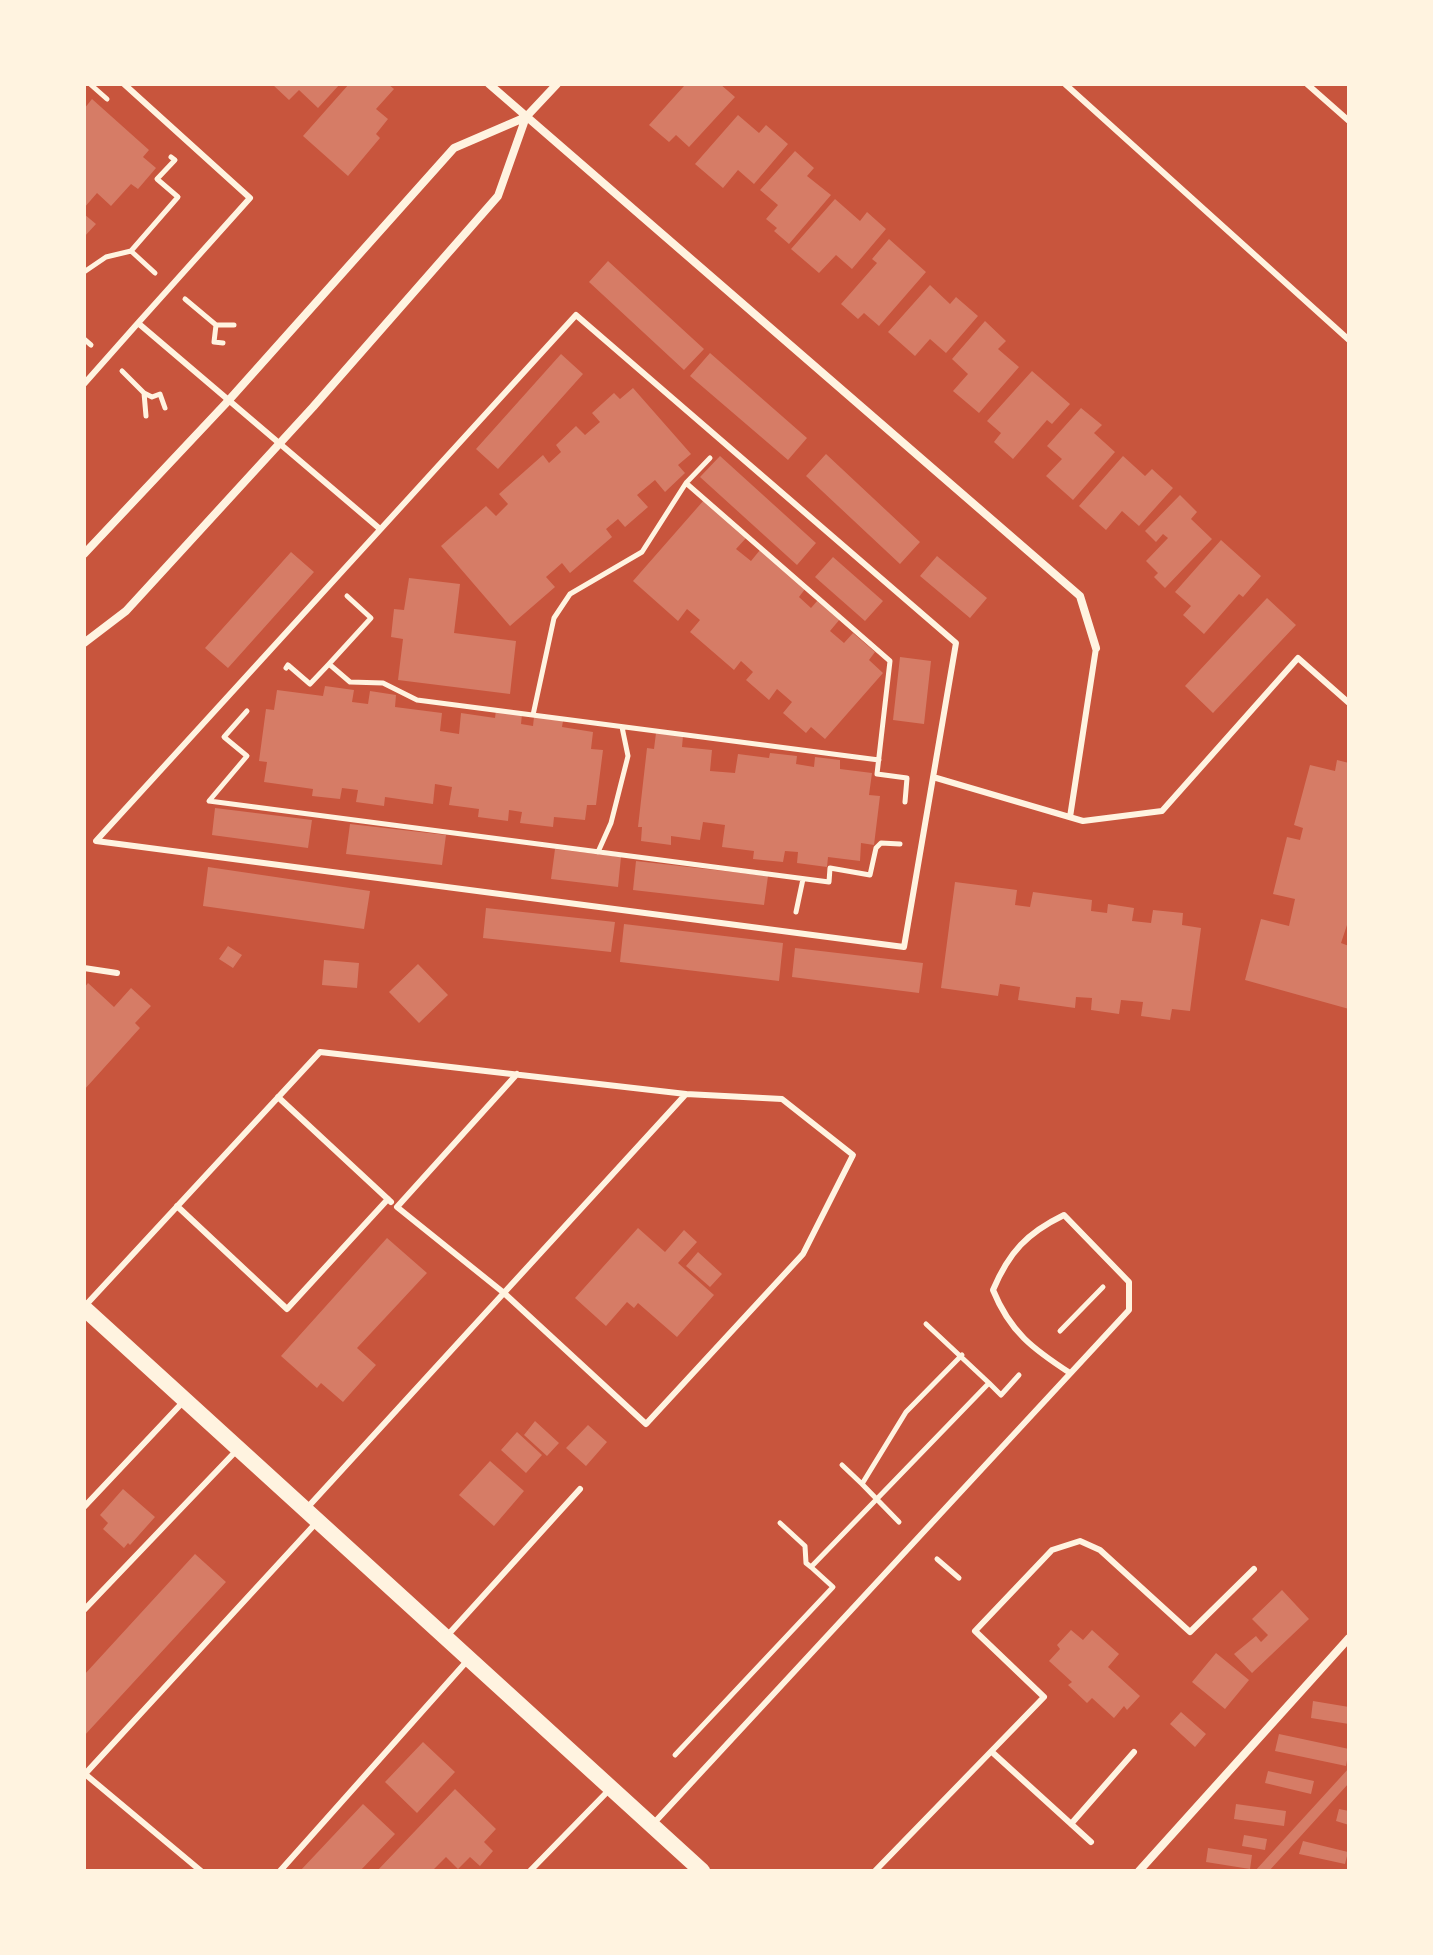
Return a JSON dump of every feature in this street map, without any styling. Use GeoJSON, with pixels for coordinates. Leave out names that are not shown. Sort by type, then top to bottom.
{"type":"FeatureCollection","features":[{"type":"Feature","properties":{"kind":"main road"},"geometry":{"type":"LineString","coordinates":[[84,1308],[702,1871]]}},
{"type":"Feature","properties":{"kind":"street"},"geometry":{"type":"LineString","coordinates":[[489,84],[1080,596],[1096,648]]}},
{"type":"Feature","properties":{"kind":"street"},"geometry":{"type":"LineString","coordinates":[[84,554],[229,400],[454,148],[526,117],[557,84]]}},
{"type":"Feature","properties":{"kind":"street"},"geometry":{"type":"LineString","coordinates":[[84,643],[126,611],[498,196],[526,117]]}},
{"type":"Feature","properties":{"kind":"street"},"geometry":{"type":"LineString","coordinates":[[1139,1871],[1349,1638]]}},
{"type":"Feature","properties":{"kind":"lane"},"geometry":{"type":"LineString","coordinates":[[84,384],[250,198],[124,84]]}},
{"type":"Feature","properties":{"kind":"lane"},"geometry":{"type":"LineString","coordinates":[[1065,84],[1349,340]]}},
{"type":"Feature","properties":{"kind":"lane"},"geometry":{"type":"LineString","coordinates":[[1307,84],[1349,121]]}},
{"type":"Feature","properties":{"kind":"lane"},"geometry":{"type":"LineString","coordinates":[[576,315],[724,443],[956,643],[904,947],[96,841],[576,315]]}},
{"type":"Feature","properties":{"kind":"lane"},"geometry":{"type":"LineString","coordinates":[[138,323],[380,529]]}},
{"type":"Feature","properties":{"kind":"lane"},"geometry":{"type":"LineString","coordinates":[[1070,817],[1096,648]]}},
{"type":"Feature","properties":{"kind":"lane"},"geometry":{"type":"LineString","coordinates":[[933,777],[1083,821],[1162,811],[1298,658],[1349,703]]}},
{"type":"Feature","properties":{"kind":"lane"},"geometry":{"type":"LineString","coordinates":[[84,968],[117,973]]}},
{"type":"Feature","properties":{"kind":"lane"},"geometry":{"type":"LineString","coordinates":[[84,1308],[177,1206],[278,1097],[320,1052],[686,1094],[782,1099],[853,1155],[803,1254],[646,1424],[504,1293],[397,1207],[278,1097]]}},
{"type":"Feature","properties":{"kind":"lane"},"geometry":{"type":"LineString","coordinates":[[397,1207],[517,1074]]}},
{"type":"Feature","properties":{"kind":"lane"},"geometry":{"type":"LineString","coordinates":[[201,1871],[84,1776],[504,1293],[686,1094]]}},
{"type":"Feature","properties":{"kind":"lane"},"geometry":{"type":"LineString","coordinates":[[177,1206],[287,1309],[388,1199]]}},
{"type":"Feature","properties":{"kind":"lane"},"geometry":{"type":"LineString","coordinates":[[652,1826],[1129,1310],[1129,1282],[1064,1215],[1036,1228],[1004,1265],[993,1290],[1004,1317],[1039,1353],[1070,1373]]}},
{"type":"Feature","properties":{"kind":"lane"},"geometry":{"type":"LineString","coordinates":[[84,1507],[185,1400]]}},
{"type":"Feature","properties":{"kind":"lane"},"geometry":{"type":"LineString","coordinates":[[84,1610],[239,1449]]}},
{"type":"Feature","properties":{"kind":"lane"},"geometry":{"type":"LineString","coordinates":[[446,1637],[580,1489]]}},
{"type":"Feature","properties":{"kind":"lane"},"geometry":{"type":"LineString","coordinates":[[875,1871],[1044,1697],[975,1631],[1052,1550],[1080,1541],[1100,1550],[1190,1632],[1254,1569]]}},
{"type":"Feature","properties":{"kind":"lane"},"geometry":{"type":"LineString","coordinates":[[280,1871],[469,1659]]}},
{"type":"Feature","properties":{"kind":"lane"},"geometry":{"type":"LineString","coordinates":[[992,1752],[1091,1842]]}},
{"type":"Feature","properties":{"kind":"lane"},"geometry":{"type":"LineString","coordinates":[[1071,1824],[1134,1752]]}},
{"type":"Feature","properties":{"kind":"lane"},"geometry":{"type":"LineString","coordinates":[[530,1871],[611,1788]]}},
{"type":"Feature","properties":{"kind":"path"},"geometry":{"type":"LineString","coordinates":[[90,84],[111,103]]}},
{"type":"Feature","properties":{"kind":"path"},"geometry":{"type":"LineString","coordinates":[[84,272],[106,257],[131,251],[178,197],[157,179],[175,160],[164,151]]}},
{"type":"Feature","properties":{"kind":"path"},"geometry":{"type":"LineString","coordinates":[[131,251],[155,273]]}},
{"type":"Feature","properties":{"kind":"path"},"geometry":{"type":"LineString","coordinates":[[185,299],[216,325],[234,325]]}},
{"type":"Feature","properties":{"kind":"path"},"geometry":{"type":"LineString","coordinates":[[216,325],[214,342],[223,343]]}},
{"type":"Feature","properties":{"kind":"path"},"geometry":{"type":"LineString","coordinates":[[84,339],[91,345]]}},
{"type":"Feature","properties":{"kind":"path"},"geometry":{"type":"LineString","coordinates":[[122,371],[144,393],[152,397],[160,394],[165,408]]}},
{"type":"Feature","properties":{"kind":"path"},"geometry":{"type":"LineString","coordinates":[[144,393],[146,416]]}},
{"type":"Feature","properties":{"kind":"path"},"geometry":{"type":"LineString","coordinates":[[533,715],[554,618],[570,594],[642,552],[686,483],[724,443]]}},
{"type":"Feature","properties":{"kind":"path"},"geometry":{"type":"LineString","coordinates":[[686,483],[890,661],[877,774],[907,778],[904,805]]}},
{"type":"Feature","properties":{"kind":"path"},"geometry":{"type":"LineString","coordinates":[[279,675],[288,665],[310,684],[371,618],[347,596]]}},
{"type":"Feature","properties":{"kind":"path"},"geometry":{"type":"LineString","coordinates":[[329,664],[350,682],[383,683],[417,700],[879,760]]}},
{"type":"Feature","properties":{"kind":"path"},"geometry":{"type":"LineString","coordinates":[[251,706],[224,737],[247,756],[209,801],[829,882],[830,868],[870,875],[876,848],[881,843],[900,845],[902,831]]}},
{"type":"Feature","properties":{"kind":"path"},"geometry":{"type":"LineString","coordinates":[[598,852],[611,823],[628,756],[622,727]]}},
{"type":"Feature","properties":{"kind":"path"},"geometry":{"type":"LineString","coordinates":[[796,912],[803,879]]}},
{"type":"Feature","properties":{"kind":"path"},"geometry":{"type":"LineString","coordinates":[[1060,1331],[1103,1287]]}},
{"type":"Feature","properties":{"kind":"path"},"geometry":{"type":"LineString","coordinates":[[926,1324],[1001,1395],[1019,1375]]}},
{"type":"Feature","properties":{"kind":"path"},"geometry":{"type":"LineString","coordinates":[[862,1484],[906,1412],[962,1355]]}},
{"type":"Feature","properties":{"kind":"path"},"geometry":{"type":"LineString","coordinates":[[811,1567],[989,1383]]}},
{"type":"Feature","properties":{"kind":"path"},"geometry":{"type":"LineString","coordinates":[[842,1465],[899,1522]]}},
{"type":"Feature","properties":{"kind":"path"},"geometry":{"type":"LineString","coordinates":[[675,1755],[833,1587],[806,1563],[805,1546],[780,1523]]}},
{"type":"Feature","properties":{"kind":"path"},"geometry":{"type":"LineString","coordinates":[[937,1559],[959,1578]]}},
{"type":"Feature","properties":{"kind":"building"},"geometry":{"type":"Polygon","coordinates":[[[272,84],[340,84],[318,108],[299,90],[289,100],[272,84]]]}},
{"type":"Feature","properties":{"kind":"building"},"geometry":{"type":"Polygon","coordinates":[[[349,84],[388,84],[394,89],[376,109],[388,119],[376,134],[380,138],[348,176],[303,136],[349,84]]]}},
{"type":"Feature","properties":{"kind":"building"},"geometry":{"type":"Polygon","coordinates":[[[682,84],[720,84],[735,97],[689,147],[676,135],[669,142],[649,125],[684,86],[682,84]]]}},
{"type":"Feature","properties":{"kind":"building"},"geometry":{"type":"Polygon","coordinates":[[[92,99],[149,150],[143,157],[156,168],[138,189],[131,184],[111,206],[97,193],[84,208],[84,109],[92,99]]]}},
{"type":"Feature","properties":{"kind":"building"},"geometry":{"type":"Polygon","coordinates":[[[738,115],[759,133],[766,125],[788,144],[754,184],[738,170],[723,188],[695,164],[738,115]]]}},
{"type":"Feature","properties":{"kind":"building"},"geometry":{"type":"Polygon","coordinates":[[[795,151],[814,168],[807,176],[831,195],[789,244],[766,219],[778,205],[760,190],[795,151]]]}},
{"type":"Feature","properties":{"kind":"building"},"geometry":{"type":"Polygon","coordinates":[[[835,199],[860,221],[867,212],[886,229],[852,269],[836,255],[819,273],[791,249],[835,199]]]}},
{"type":"Feature","properties":{"kind":"building"},"geometry":{"type":"Polygon","coordinates":[[[84,214],[96,224],[84,237],[84,214]]]}},
{"type":"Feature","properties":{"kind":"building"},"geometry":{"type":"Polygon","coordinates":[[[889,239],[926,272],[879,326],[864,313],[858,319],[841,304],[877,263],[872,259],[889,239]]]}},
{"type":"Feature","properties":{"kind":"building"},"geometry":{"type":"Polygon","coordinates":[[[608,261],[704,349],[684,370],[589,282],[608,261]]]}},
{"type":"Feature","properties":{"kind":"building"},"geometry":{"type":"Polygon","coordinates":[[[930,285],[950,304],[956,297],[978,316],[946,353],[930,339],[915,356],[888,332],[930,285]]]}},
{"type":"Feature","properties":{"kind":"building"},"geometry":{"type":"Polygon","coordinates":[[[985,321],[1006,341],[998,349],[1019,367],[979,413],[953,391],[968,374],[952,359],[985,321]]]}},
{"type":"Feature","properties":{"kind":"building"},"geometry":{"type":"Polygon","coordinates":[[[710,353],[807,438],[788,460],[690,376],[710,353]]]}},
{"type":"Feature","properties":{"kind":"building"},"geometry":{"type":"Polygon","coordinates":[[[561,354],[583,374],[498,469],[476,449],[561,354]]]}},
{"type":"Feature","properties":{"kind":"building"},"geometry":{"type":"Polygon","coordinates":[[[1032,371],[1070,404],[1052,424],[1047,420],[1013,459],[994,442],[1001,433],[987,421],[1032,371]]]}},
{"type":"Feature","properties":{"kind":"building"},"geometry":{"type":"Polygon","coordinates":[[[633,388],[691,454],[678,465],[685,473],[665,492],[655,480],[637,495],[648,507],[625,527],[618,519],[606,529],[612,537],[570,573],[562,563],[546,577],[555,587],[510,626],[441,546],[486,506],[496,516],[508,504],[499,494],[543,455],[549,463],[561,452],[556,445],[576,426],[585,435],[600,422],[592,413],[614,393],[620,399],[633,388]]]}},
{"type":"Feature","properties":{"kind":"building"},"geometry":{"type":"Polygon","coordinates":[[[1081,408],[1102,425],[1094,433],[1115,452],[1073,500],[1046,476],[1062,459],[1047,446],[1081,408]]]}},
{"type":"Feature","properties":{"kind":"building"},"geometry":{"type":"Polygon","coordinates":[[[826,454],[920,542],[900,564],[806,476],[826,454]]]}},
{"type":"Feature","properties":{"kind":"building"},"geometry":{"type":"Polygon","coordinates":[[[720,456],[816,543],[797,565],[700,477],[720,456]]]}},
{"type":"Feature","properties":{"kind":"building"},"geometry":{"type":"Polygon","coordinates":[[[1123,456],[1145,476],[1152,469],[1173,488],[1139,526],[1122,511],[1106,530],[1079,506],[1123,456]]]}},
{"type":"Feature","properties":{"kind":"building"},"geometry":{"type":"Polygon","coordinates":[[[1180,495],[1197,512],[1191,519],[1212,539],[1165,588],[1154,577],[1158,573],[1146,561],[1168,538],[1163,534],[1156,542],[1145,531],[1180,495]]]}},
{"type":"Feature","properties":{"kind":"building"},"geometry":{"type":"Polygon","coordinates":[[[704,500],[747,537],[736,549],[751,561],[760,550],[805,589],[799,597],[811,608],[818,600],[840,619],[830,631],[844,643],[853,633],[875,652],[869,660],[883,673],[825,739],[811,727],[806,733],[783,713],[792,702],[777,689],[769,700],[746,680],[753,672],[741,661],[734,670],[690,632],[700,620],[687,609],[678,621],[633,581],[704,500]]]}},
{"type":"Feature","properties":{"kind":"building"},"geometry":{"type":"Polygon","coordinates":[[[1221,540],[1261,576],[1243,597],[1239,594],[1204,634],[1183,615],[1191,606],[1175,592],[1221,540]]]}},
{"type":"Feature","properties":{"kind":"building"},"geometry":{"type":"Polygon","coordinates":[[[291,552],[314,572],[228,668],[205,648],[291,552]]]}},
{"type":"Feature","properties":{"kind":"building"},"geometry":{"type":"Polygon","coordinates":[[[937,556],[987,598],[970,618],[920,576],[937,556]]]}},
{"type":"Feature","properties":{"kind":"building"},"geometry":{"type":"Polygon","coordinates":[[[833,557],[883,601],[865,621],[815,577],[833,557]]]}},
{"type":"Feature","properties":{"kind":"building"},"geometry":{"type":"Polygon","coordinates":[[[409,578],[460,584],[454,633],[516,641],[510,694],[398,680],[403,639],[391,637],[394,609],[404,610],[409,578]]]}},
{"type":"Feature","properties":{"kind":"building"},"geometry":{"type":"Polygon","coordinates":[[[1267,598],[1296,625],[1213,713],[1185,686],[1267,598]]]}},
{"type":"Feature","properties":{"kind":"building"},"geometry":{"type":"Polygon","coordinates":[[[900,657],[931,661],[924,724],[893,720],[900,657]]]}},
{"type":"Feature","properties":{"kind":"building"},"geometry":{"type":"Polygon","coordinates":[[[325,686],[354,690],[352,702],[368,704],[370,691],[396,695],[395,707],[442,713],[440,731],[459,734],[461,713],[495,718],[496,710],[522,714],[521,724],[533,726],[534,717],[563,721],[562,727],[593,732],[591,749],[603,750],[596,805],[587,805],[585,820],[554,817],[553,827],[520,823],[522,812],[509,810],[508,821],[478,817],[479,809],[449,805],[452,787],[435,784],[433,804],[385,797],[384,806],[356,802],[358,790],[342,788],[340,799],[312,796],[313,789],[264,782],[267,762],[259,761],[266,709],[274,710],[277,690],[323,696],[325,686]]]}},
{"type":"Feature","properties":{"kind":"building"},"geometry":{"type":"Polygon","coordinates":[[[656,733],[683,736],[682,747],[712,750],[710,771],[735,773],[738,754],[769,758],[770,753],[797,756],[796,764],[814,767],[815,757],[840,760],[840,769],[872,773],[869,795],[880,796],[874,845],[861,843],[860,861],[828,857],[827,867],[797,863],[798,852],[785,851],[783,862],[753,859],[754,851],[722,847],[725,825],[703,822],[700,840],[671,836],[671,845],[641,841],[642,827],[638,827],[647,748],[654,749],[656,733]]]}},
{"type":"Feature","properties":{"kind":"building"},"geometry":{"type":"Polygon","coordinates":[[[1337,760],[1349,763],[1349,919],[1341,943],[1349,946],[1349,1009],[1245,980],[1261,919],[1289,926],[1295,899],[1273,894],[1287,837],[1300,840],[1303,828],[1294,825],[1310,765],[1335,771],[1337,760]]]}},
{"type":"Feature","properties":{"kind":"building"},"geometry":{"type":"Polygon","coordinates":[[[215,808],[312,820],[308,848],[212,835],[215,808]]]}},
{"type":"Feature","properties":{"kind":"building"},"geometry":{"type":"Polygon","coordinates":[[[350,824],[446,835],[442,865],[346,854],[350,824]]]}},
{"type":"Feature","properties":{"kind":"building"},"geometry":{"type":"Polygon","coordinates":[[[555,849],[621,857],[618,887],[551,879],[555,849]]]}},
{"type":"Feature","properties":{"kind":"building"},"geometry":{"type":"Polygon","coordinates":[[[636,861],[768,876],[764,905],[633,890],[636,861]]]}},
{"type":"Feature","properties":{"kind":"building"},"geometry":{"type":"Polygon","coordinates":[[[208,867],[370,891],[364,929],[203,906],[208,867]]]}},
{"type":"Feature","properties":{"kind":"building"},"geometry":{"type":"Polygon","coordinates":[[[955,882],[1017,890],[1015,905],[1030,907],[1033,892],[1092,900],[1091,911],[1107,913],[1108,904],[1134,908],[1132,921],[1151,923],[1153,910],[1183,913],[1182,925],[1201,928],[1190,1011],[1172,1009],[1170,1020],[1141,1016],[1143,1002],[1121,1000],[1119,1014],[1091,1010],[1092,998],[1076,997],[1075,1008],[1018,1000],[1020,987],[1000,984],[998,996],[941,988],[955,882]]]}},
{"type":"Feature","properties":{"kind":"building"},"geometry":{"type":"Polygon","coordinates":[[[486,908],[615,922],[611,952],[483,938],[486,908]]]}},
{"type":"Feature","properties":{"kind":"building"},"geometry":{"type":"Polygon","coordinates":[[[624,924],[783,943],[779,981],[620,962],[624,924]]]}},
{"type":"Feature","properties":{"kind":"building"},"geometry":{"type":"Polygon","coordinates":[[[228,946],[242,955],[233,968],[219,959],[228,946]]]}},
{"type":"Feature","properties":{"kind":"building"},"geometry":{"type":"Polygon","coordinates":[[[795,948],[923,963],[919,993],[792,977],[795,948]]]}},
{"type":"Feature","properties":{"kind":"building"},"geometry":{"type":"Polygon","coordinates":[[[324,960],[359,963],[357,988],[322,985],[324,960]]]}},
{"type":"Feature","properties":{"kind":"building"},"geometry":{"type":"Polygon","coordinates":[[[418,964],[448,995],[419,1023],[389,992],[418,964]]]}},
{"type":"Feature","properties":{"kind":"building"},"geometry":{"type":"Polygon","coordinates":[[[88,983],[114,1007],[131,988],[151,1006],[135,1023],[140,1028],[84,1090],[84,988],[88,983]]]}},
{"type":"Feature","properties":{"kind":"building"},"geometry":{"type":"Polygon","coordinates":[[[638,1228],[665,1252],[684,1230],[697,1242],[678,1263],[714,1295],[677,1337],[638,1303],[634,1308],[627,1302],[606,1326],[575,1298],[638,1228]]]}},
{"type":"Feature","properties":{"kind":"building"},"geometry":{"type":"Polygon","coordinates":[[[387,1238],[427,1273],[357,1348],[376,1365],[343,1402],[321,1383],[317,1388],[281,1356],[387,1238]]]}},
{"type":"Feature","properties":{"kind":"building"},"geometry":{"type":"Polygon","coordinates":[[[698,1252],[722,1274],[710,1287],[686,1266],[698,1252]]]}},
{"type":"Feature","properties":{"kind":"building"},"geometry":{"type":"Polygon","coordinates":[[[535,1421],[559,1443],[547,1456],[524,1435],[535,1421]]]}},
{"type":"Feature","properties":{"kind":"building"},"geometry":{"type":"Polygon","coordinates":[[[588,1425],[607,1442],[586,1466],[566,1448],[588,1425]]]}},
{"type":"Feature","properties":{"kind":"building"},"geometry":{"type":"Polygon","coordinates":[[[517,1432],[542,1455],[526,1473],[501,1450],[517,1432]]]}},
{"type":"Feature","properties":{"kind":"building"},"geometry":{"type":"Polygon","coordinates":[[[490,1461],[524,1491],[494,1526],[459,1495],[490,1461]]]}},
{"type":"Feature","properties":{"kind":"building"},"geometry":{"type":"Polygon","coordinates":[[[123,1489],[155,1517],[124,1548],[103,1529],[108,1523],[100,1515],[123,1489]]]}},
{"type":"Feature","properties":{"kind":"building"},"geometry":{"type":"Polygon","coordinates":[[[195,1554],[226,1582],[84,1736],[84,1675],[195,1554]]]}},
{"type":"Feature","properties":{"kind":"building"},"geometry":{"type":"Polygon","coordinates":[[[1282,1590],[1309,1619],[1252,1673],[1234,1654],[1256,1636],[1261,1642],[1268,1635],[1252,1619],[1282,1590]]]}},
{"type":"Feature","properties":{"kind":"building"},"geometry":{"type":"Polygon","coordinates":[[[1071,1630],[1083,1640],[1092,1630],[1119,1654],[1108,1667],[1140,1696],[1127,1710],[1124,1706],[1114,1718],[1092,1698],[1087,1703],[1068,1685],[1072,1682],[1049,1661],[1060,1649],[1057,1645],[1071,1630]]]}},
{"type":"Feature","properties":{"kind":"building"},"geometry":{"type":"Polygon","coordinates":[[[1216,1653],[1249,1680],[1225,1709],[1192,1682],[1216,1653]]]}},
{"type":"Feature","properties":{"kind":"building"},"geometry":{"type":"Polygon","coordinates":[[[1313,1701],[1349,1707],[1349,1724],[1311,1718],[1313,1701]]]}},
{"type":"Feature","properties":{"kind":"building"},"geometry":{"type":"Polygon","coordinates":[[[1181,1712],[1206,1734],[1195,1747],[1170,1724],[1181,1712]]]}},
{"type":"Feature","properties":{"kind":"building"},"geometry":{"type":"Polygon","coordinates":[[[1279,1734],[1349,1749],[1346,1766],[1275,1751],[1279,1734]]]}},
{"type":"Feature","properties":{"kind":"building"},"geometry":{"type":"Polygon","coordinates":[[[423,1742],[455,1772],[417,1813],[385,1782],[423,1742]]]}},
{"type":"Feature","properties":{"kind":"building"},"geometry":{"type":"Polygon","coordinates":[[[1349,1768],[1349,1783],[1269,1871],[1255,1871],[1349,1768]]]}},
{"type":"Feature","properties":{"kind":"building"},"geometry":{"type":"Polygon","coordinates":[[[1268,1771],[1314,1781],[1311,1794],[1265,1783],[1268,1771]]]}},
{"type":"Feature","properties":{"kind":"building"},"geometry":{"type":"Polygon","coordinates":[[[455,1789],[496,1829],[484,1842],[493,1851],[480,1866],[470,1857],[458,1869],[446,1857],[432,1871],[377,1871],[455,1789]]]}},
{"type":"Feature","properties":{"kind":"building"},"geometry":{"type":"Polygon","coordinates":[[[363,1804],[395,1834],[360,1871],[300,1871],[363,1804]]]}},
{"type":"Feature","properties":{"kind":"building"},"geometry":{"type":"Polygon","coordinates":[[[1236,1804],[1286,1811],[1284,1826],[1234,1819],[1236,1804]]]}},
{"type":"Feature","properties":{"kind":"building"},"geometry":{"type":"Polygon","coordinates":[[[1339,1809],[1349,1811],[1349,1825],[1336,1821],[1339,1809]]]}},
{"type":"Feature","properties":{"kind":"building"},"geometry":{"type":"Polygon","coordinates":[[[1244,1835],[1267,1839],[1265,1850],[1242,1846],[1244,1835]]]}},
{"type":"Feature","properties":{"kind":"building"},"geometry":{"type":"Polygon","coordinates":[[[1303,1841],[1348,1852],[1345,1864],[1299,1854],[1303,1841]]]}},
{"type":"Feature","properties":{"kind":"building"},"geometry":{"type":"Polygon","coordinates":[[[1208,1848],[1252,1855],[1250,1869],[1206,1862],[1208,1848]]]}}]}
